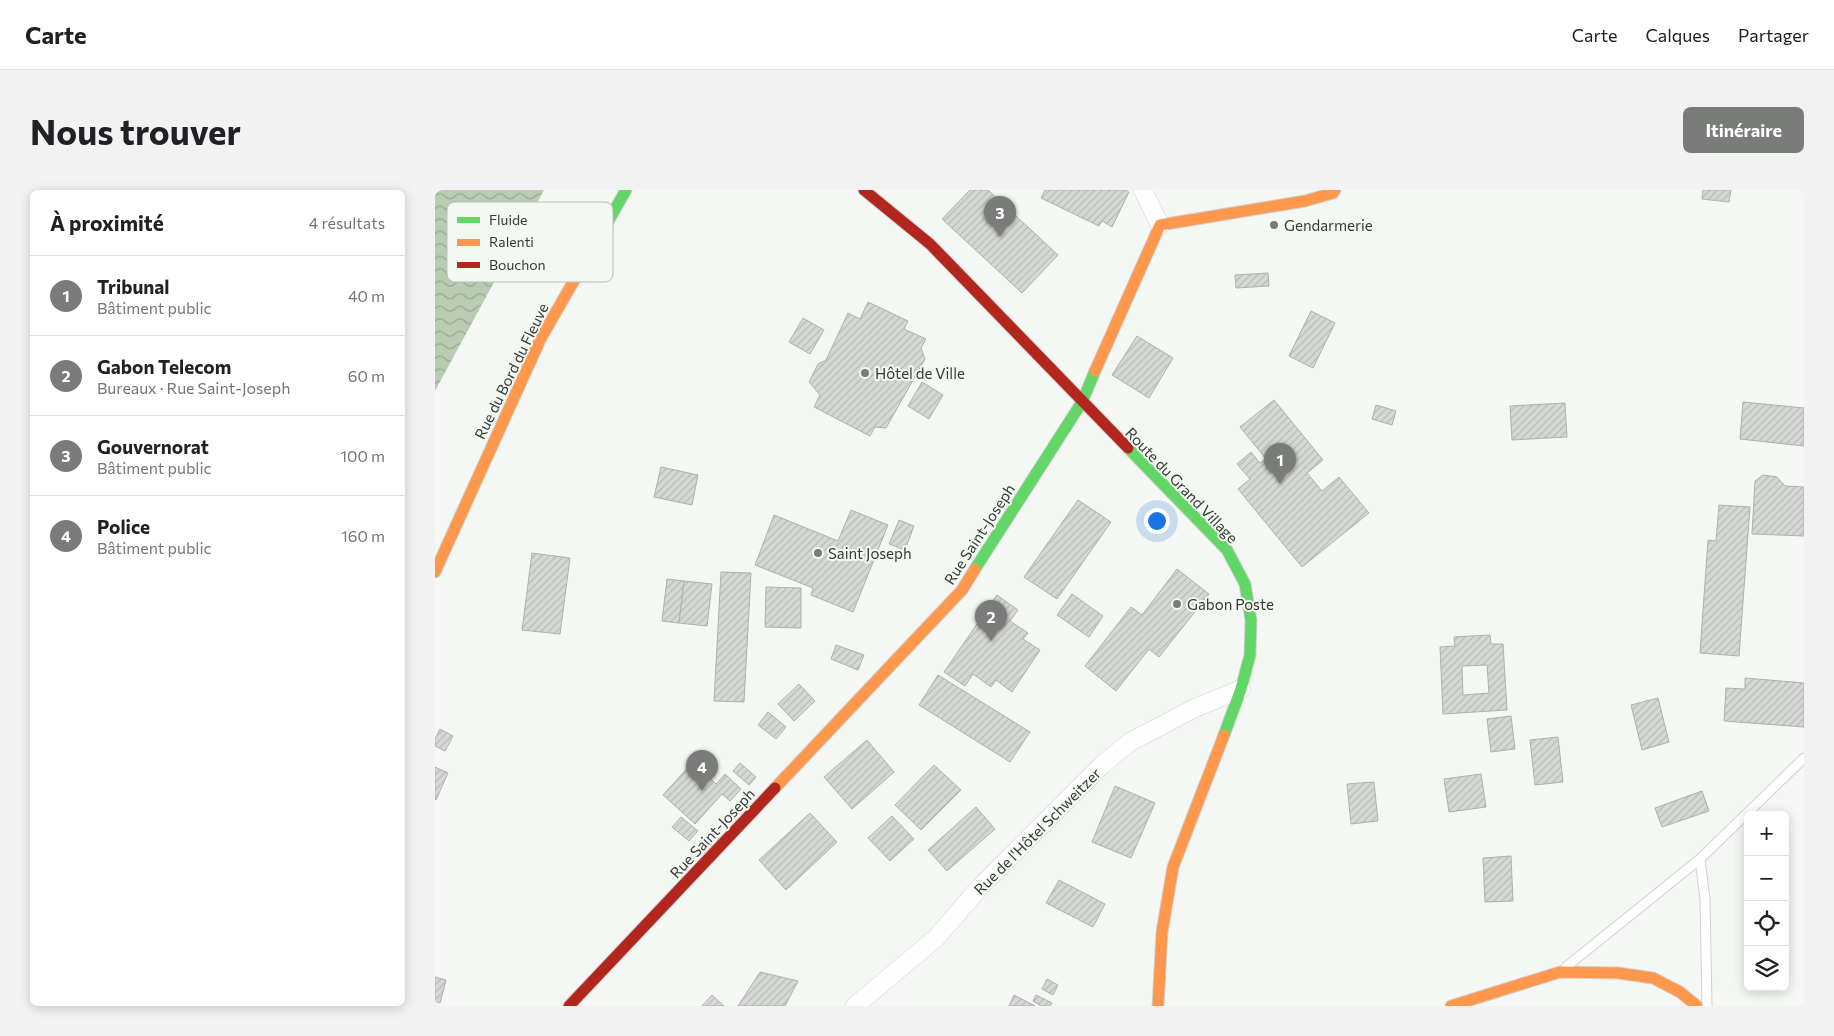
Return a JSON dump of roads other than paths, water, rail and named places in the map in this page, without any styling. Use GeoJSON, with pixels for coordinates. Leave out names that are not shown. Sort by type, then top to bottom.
{"type":"FeatureCollection","features":[{"type":"Feature","properties":{"kind":"street","name":"Rue du Bord du Fleuve"},"geometry":{"type":"LineString","coordinates":[[613,213],[626,190]]}},
{"type":"Feature","properties":{"kind":"street","name":"Route du Grand Village"},"geometry":{"type":"LineString","coordinates":[[864,190],[931,244],[1081,402],[1227,550],[1245,584],[1251,620],[1250,655],[1241,689],[1173,867],[1163,932],[1158,1006]]}},
{"type":"Feature","properties":{"kind":"street"},"geometry":{"type":"LineString","coordinates":[[1143,190],[1160,225],[1305,201],[1333,193],[1335,190]]}},
{"type":"Feature","properties":{"kind":"street","name":"Rue Saint-Joseph"},"geometry":{"type":"LineString","coordinates":[[569,1006],[962,590],[1081,402],[1160,225]]}},
{"type":"Feature","properties":{"kind":"street","name":"Rue du Bord du Fleuve"},"geometry":{"type":"LineString","coordinates":[[435,572],[541,338],[573,282]]}},
{"type":"Feature","properties":{"kind":"street","name":"Rue de l'Hôtel Schweitzer"},"geometry":{"type":"LineString","coordinates":[[855,1006],[936,938],[981,886],[1102,765],[1130,742],[1195,708],[1241,689]]}},
{"type":"Feature","properties":{"kind":"street"},"geometry":{"type":"LineString","coordinates":[[1451,1006],[1560,972],[1618,973],[1653,978],[1680,992],[1697,1006]]}},
{"type":"Feature","properties":{"kind":"lane"},"geometry":{"type":"LineString","coordinates":[[1560,972],[1700,859],[1804,758]]}},
{"type":"Feature","properties":{"kind":"lane"},"geometry":{"type":"LineString","coordinates":[[1700,859],[1705,899],[1707,1006]]}},
{"type":"Feature","properties":{"kind":"water"},"geometry":{"type":"Polygon","coordinates":[[[435,190],[544,190],[537,202],[447,202],[447,282],[494,282],[435,391],[435,190]]]}},
{"type":"Feature","properties":{"kind":"place","name":"Gendarmerie"},"geometry":{"type":"Point","coordinates":[1274,225]}},
{"type":"Feature","properties":{"kind":"place","name":"Gouvernorat"},"geometry":{"type":"Point","coordinates":[1000,237]}},
{"type":"Feature","properties":{"kind":"place","name":"Hôtel de Ville"},"geometry":{"type":"Point","coordinates":[865,373]}},
{"type":"Feature","properties":{"kind":"place","name":"Tribunal"},"geometry":{"type":"Point","coordinates":[1280,484]}},
{"type":"Feature","properties":{"kind":"place","name":"Saint Joseph"},"geometry":{"type":"Point","coordinates":[818,553]}},
{"type":"Feature","properties":{"kind":"place","name":"Gabon Poste"},"geometry":{"type":"Point","coordinates":[1177,604]}},
{"type":"Feature","properties":{"kind":"place","name":"Gabon Telecom"},"geometry":{"type":"Point","coordinates":[991,641]}},
{"type":"Feature","properties":{"kind":"place","name":"Police"},"geometry":{"type":"Point","coordinates":[702,791]}}]}
